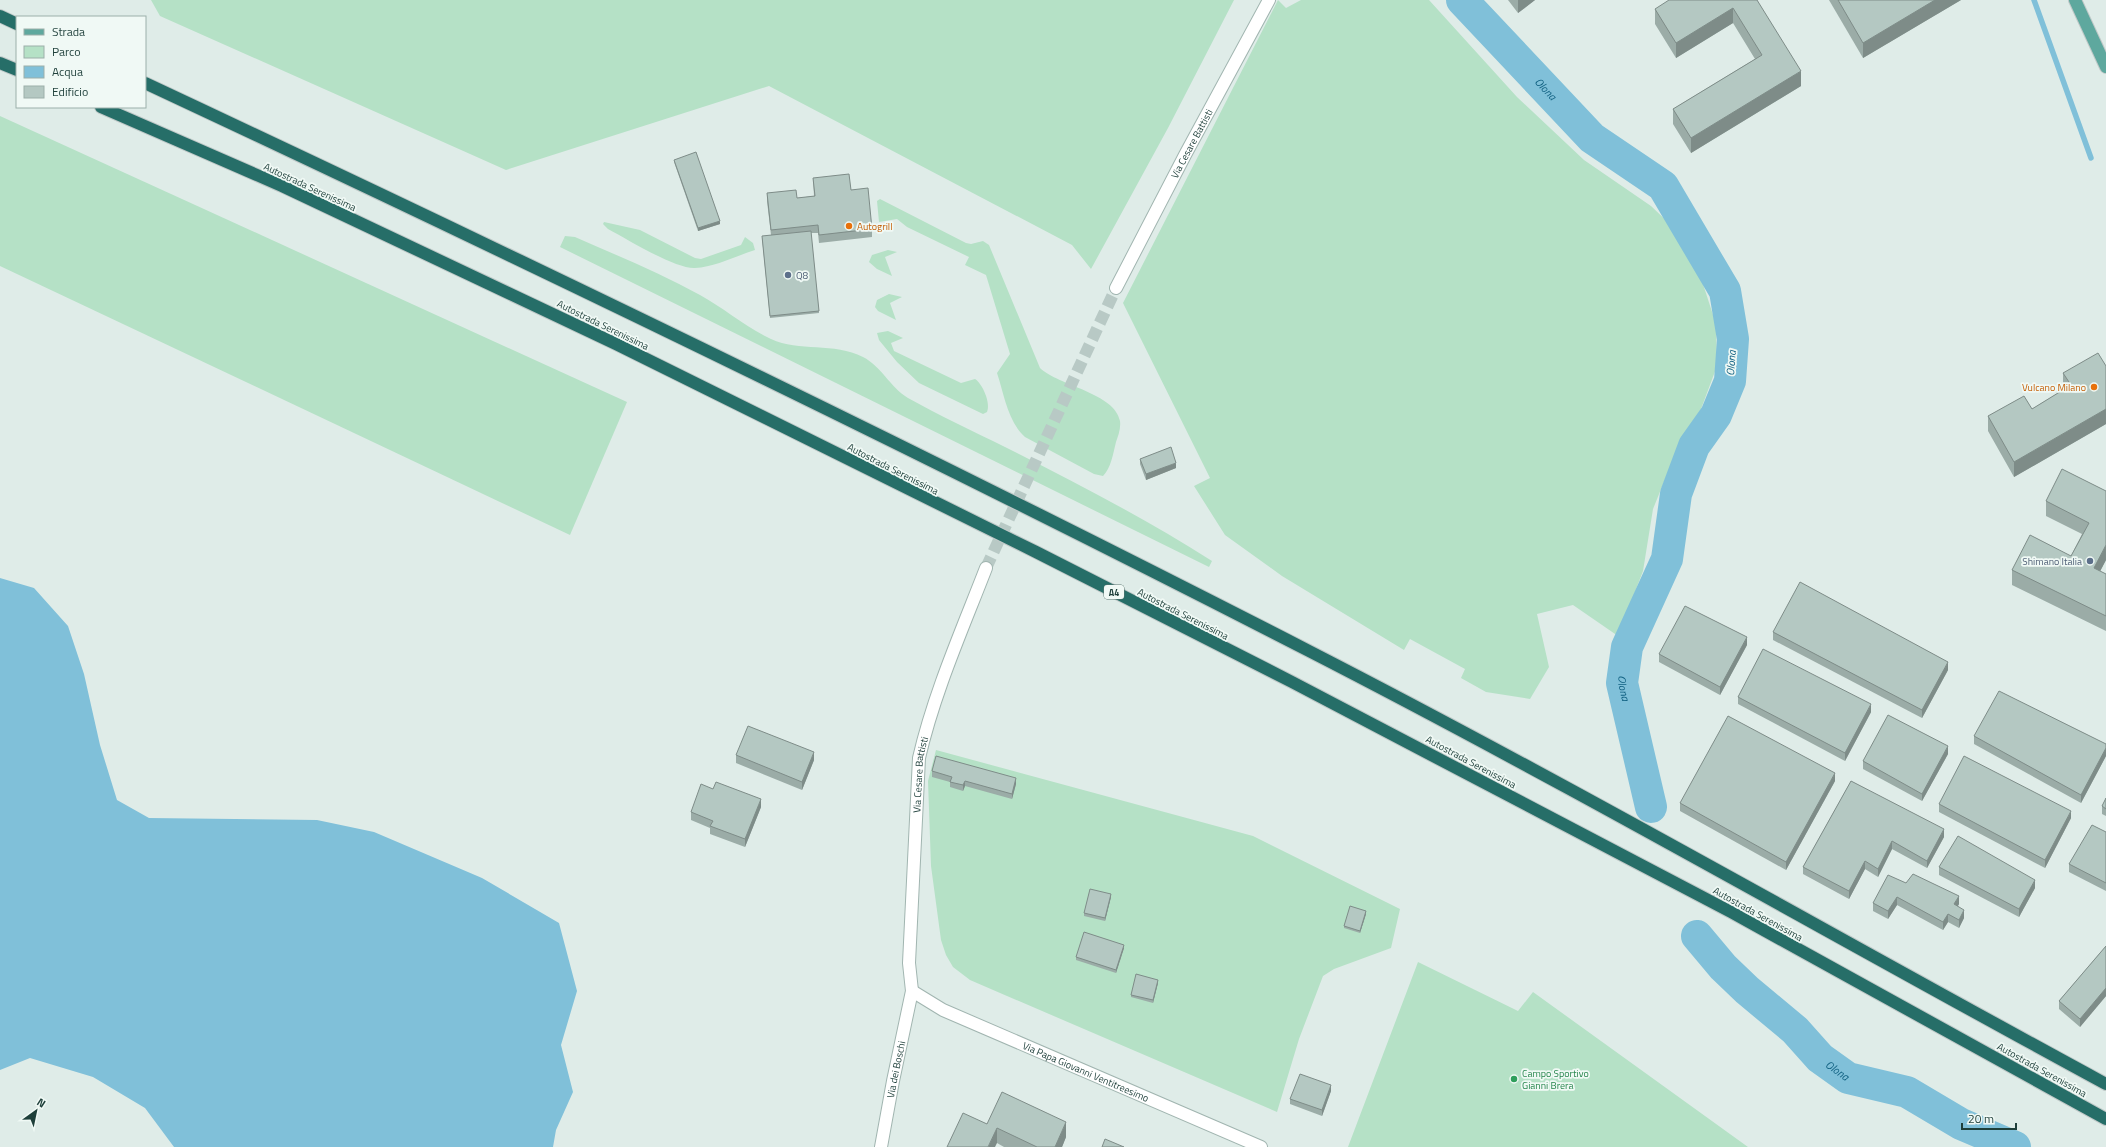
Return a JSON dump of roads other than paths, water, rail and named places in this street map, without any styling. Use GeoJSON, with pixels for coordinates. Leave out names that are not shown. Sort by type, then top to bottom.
{"type":"FeatureCollection","features":[{"type":"Feature","properties":{"kind":"highway"},"geometry":{"type":"LineString","coordinates":[[0,16],[16,24]]}},
{"type":"Feature","properties":{"kind":"highway"},"geometry":{"type":"LineString","coordinates":[[0,63],[16,70]]}},
{"type":"Feature","properties":{"kind":"highway","name":"Autostrada Serenissima"},"geometry":{"type":"LineString","coordinates":[[146,84],[737,364],[1310,651],[1525,764],[2106,1084]]}},
{"type":"Feature","properties":{"kind":"highway","name":"Autostrada Serenissima"},"geometry":{"type":"LineString","coordinates":[[102,108],[282,186],[609,340],[1114,592],[1292,682],[1731,912],[2106,1118]]}},
{"type":"Feature","properties":{"kind":"main road"},"geometry":{"type":"LineString","coordinates":[[2075,0],[2106,67]]}},
{"type":"Feature","properties":{"kind":"street","name":"Via Cesare Battisti"},"geometry":{"type":"LineString","coordinates":[[1116,288],[1182,161],[1269,0]]}},
{"type":"Feature","properties":{"kind":"street","name":"Via Cesare Battisti"},"geometry":{"type":"LineString","coordinates":[[912,991],[909,963],[919,758],[926,730],[948,667],[986,568]]}},
{"type":"Feature","properties":{"kind":"street","name":"Via Papa Giovanni Ventitreesimo"},"geometry":{"type":"LineString","coordinates":[[912,991],[942,1010],[1260,1147]]}},
{"type":"Feature","properties":{"kind":"street","name":"Via dei Boschi"},"geometry":{"type":"LineString","coordinates":[[881,1147],[892,1081],[912,991]]}},
{"type":"Feature","properties":{"kind":"water"},"geometry":{"type":"Polygon","coordinates":[[[0,578],[34,588],[68,626],[84,674],[100,745],[117,800],[149,818],[317,820],[374,832],[482,878],[559,923],[577,991],[561,1045],[573,1092],[556,1130],[553,1147],[174,1147],[145,1108],[93,1077],[30,1058],[0,1070],[0,578]]]}},
{"type":"Feature","properties":{"kind":"waterway","name":"Olona"},"geometry":{"type":"LineString","coordinates":[[1462,0],[1592,138],[1663,186],[1725,291],[1733,339],[1730,381],[1716,415],[1694,446],[1676,494],[1667,559],[1627,647],[1622,683],[1651,807]]}},
{"type":"Feature","properties":{"kind":"waterway"},"geometry":{"type":"LineString","coordinates":[[2034,0],[2091,158]]}},
{"type":"Feature","properties":{"kind":"waterway","name":"Olona"},"geometry":{"type":"LineString","coordinates":[[1697,936],[1723,967],[1747,990],[1795,1030],[1820,1058],[1848,1078],[1907,1092],[1961,1124],[2015,1147]]}},
{"type":"Feature","properties":{"kind":"tunnel"},"geometry":{"type":"LineString","coordinates":[[986,568],[1116,288]]}},
{"type":"Feature","properties":{"kind":"place","name":"Autogrill"},"geometry":{"type":"Point","coordinates":[849,226]}},
{"type":"Feature","properties":{"kind":"place","name":"Q8"},"geometry":{"type":"Point","coordinates":[788,275]}},
{"type":"Feature","properties":{"kind":"place","name":"Vulcano Milano"},"geometry":{"type":"Point","coordinates":[2094,387]}},
{"type":"Feature","properties":{"kind":"place","name":"Shimano Italia"},"geometry":{"type":"Point","coordinates":[2090,561]}},
{"type":"Feature","properties":{"kind":"place","name":"Campo Sportivo Gianni Brera"},"geometry":{"type":"Point","coordinates":[1514,1079]}}]}
